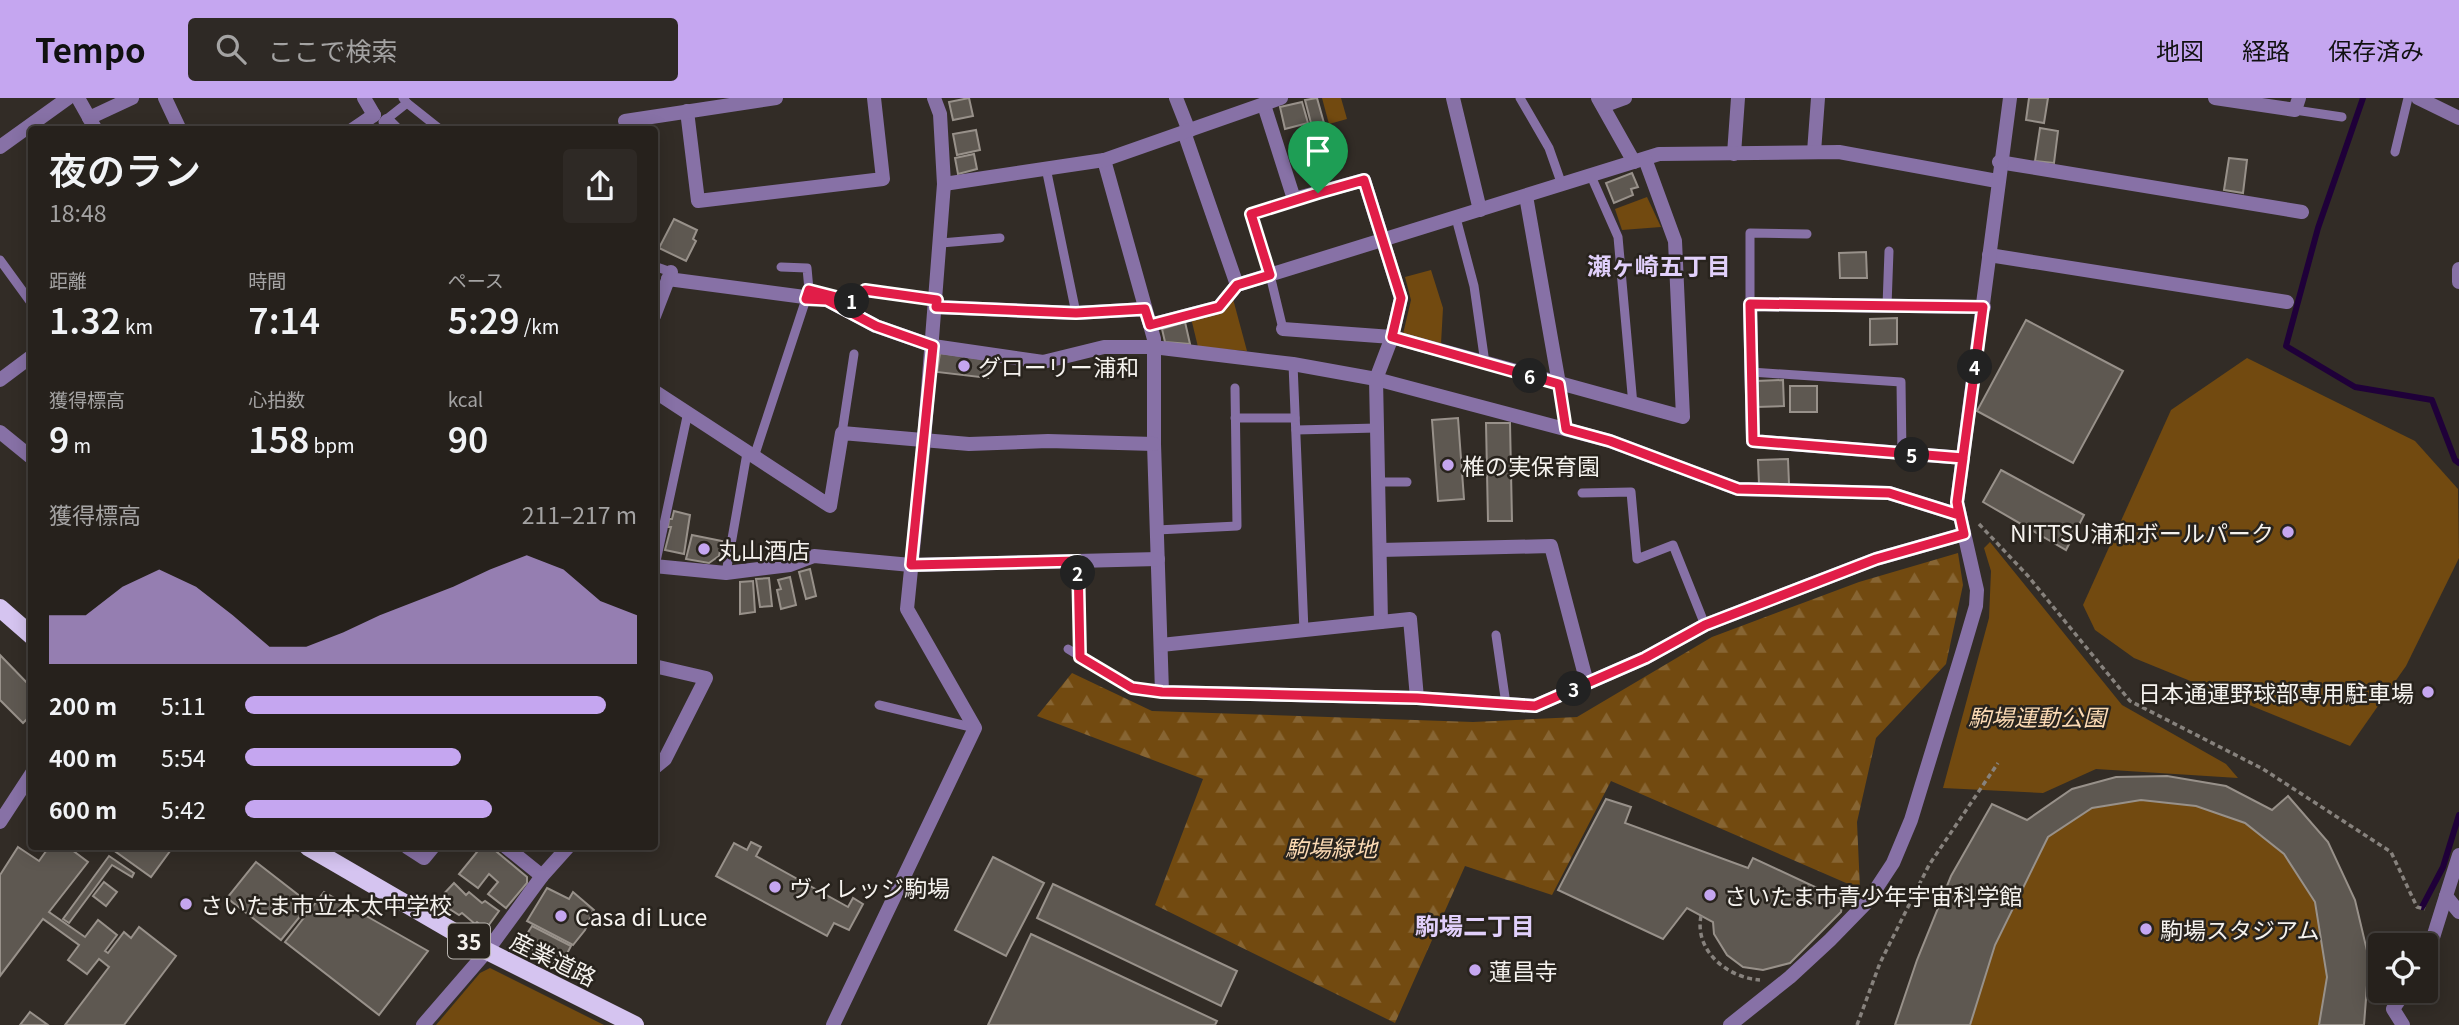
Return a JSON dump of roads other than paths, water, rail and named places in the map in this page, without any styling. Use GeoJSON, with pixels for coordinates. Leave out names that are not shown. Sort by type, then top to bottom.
{"type":"FeatureCollection","features":[{"type":"Feature","properties":{"kind":"main road"},"geometry":{"type":"LineString","coordinates":[[0,608],[28,632]]}},
{"type":"Feature","properties":{"kind":"main road","name":"産業道路"},"geometry":{"type":"LineString","coordinates":[[313,850],[487,951],[635,1025]]}},
{"type":"Feature","properties":{"kind":"street"},"geometry":{"type":"LineString","coordinates":[[2,140],[68,98]]}},
{"type":"Feature","properties":{"kind":"street"},"geometry":{"type":"LineString","coordinates":[[78,98],[92,124],[132,98]]}},
{"type":"Feature","properties":{"kind":"street"},"geometry":{"type":"LineString","coordinates":[[165,98],[178,126]]}},
{"type":"Feature","properties":{"kind":"street"},"geometry":{"type":"LineString","coordinates":[[364,98],[386,122]]}},
{"type":"Feature","properties":{"kind":"street"},"geometry":{"type":"LineString","coordinates":[[625,121],[776,98]]}},
{"type":"Feature","properties":{"kind":"street"},"geometry":{"type":"LineString","coordinates":[[687,111],[698,201],[883,179],[874,98]]}},
{"type":"Feature","properties":{"kind":"street"},"geometry":{"type":"LineString","coordinates":[[833,1025],[975,728],[906,609],[941,243],[944,184],[940,114],[934,98]]}},
{"type":"Feature","properties":{"kind":"street"},"geometry":{"type":"LineString","coordinates":[[1176,98],[1237,285]]}},
{"type":"Feature","properties":{"kind":"street"},"geometry":{"type":"LineString","coordinates":[[944,184],[1104,160],[1282,98]]}},
{"type":"Feature","properties":{"kind":"street"},"geometry":{"type":"LineString","coordinates":[[1452,98],[1480,210]]}},
{"type":"Feature","properties":{"kind":"street"},"geometry":{"type":"LineString","coordinates":[[1283,329],[1392,337],[1683,417],[1675,241],[1640,161],[1601,102],[1625,98]]}},
{"type":"Feature","properties":{"kind":"street"},"geometry":{"type":"LineString","coordinates":[[1734,154],[1738,98]]}},
{"type":"Feature","properties":{"kind":"street"},"geometry":{"type":"LineString","coordinates":[[1814,152],[1818,98]]}},
{"type":"Feature","properties":{"kind":"street"},"geometry":{"type":"LineString","coordinates":[[1730,1025],[1790,977],[1830,940],[1868,901],[1893,863],[1911,820],[1976,606],[1975,577],[1957,502],[2010,98]]}},
{"type":"Feature","properties":{"kind":"street"},"geometry":{"type":"LineString","coordinates":[[2215,98],[2297,104]]}},
{"type":"Feature","properties":{"kind":"street"},"geometry":{"type":"LineString","coordinates":[[2418,98],[2459,118]]}},
{"type":"Feature","properties":{"kind":"street"},"geometry":{"type":"LineString","coordinates":[[1264,105],[1294,199],[1364,180],[1401,298],[1392,337],[1376,379],[1381,622]]}},
{"type":"Feature","properties":{"kind":"street"},"geometry":{"type":"LineString","coordinates":[[1150,325],[1219,307],[1237,285],[1659,154],[1839,152],[1997,181]]}},
{"type":"Feature","properties":{"kind":"street"},"geometry":{"type":"LineString","coordinates":[[1104,160],[1150,325],[1153,347],[1162,692],[1417,698],[1535,706],[1645,658],[1705,625],[1961,525]]}},
{"type":"Feature","properties":{"kind":"street"},"geometry":{"type":"LineString","coordinates":[[2000,162],[2302,212]]}},
{"type":"Feature","properties":{"kind":"street"},"geometry":{"type":"LineString","coordinates":[[1526,196],[1559,384]]}},
{"type":"Feature","properties":{"kind":"street"},"geometry":{"type":"LineString","coordinates":[[1989,255],[2287,302]]}},
{"type":"Feature","properties":{"kind":"street"},"geometry":{"type":"LineString","coordinates":[[2459,269],[2459,282]]}},
{"type":"Feature","properties":{"kind":"street"},"geometry":{"type":"LineString","coordinates":[[658,302],[666,275],[807,294],[827,300],[876,326],[933,346],[1043,362],[1104,347],[1153,347],[1293,364],[1376,379],[1610,441],[1738,489],[1889,493],[1961,525]]}},
{"type":"Feature","properties":{"kind":"street"},"geometry":{"type":"LineString","coordinates":[[937,303],[1076,313],[1145,309]]}},
{"type":"Feature","properties":{"kind":"street"},"geometry":{"type":"LineString","coordinates":[[1963,458],[1753,441],[1750,304],[1983,307]]}},
{"type":"Feature","properties":{"kind":"street"},"geometry":{"type":"LineString","coordinates":[[0,380],[28,359]]}},
{"type":"Feature","properties":{"kind":"street"},"geometry":{"type":"LineString","coordinates":[[658,393],[830,506],[842,433],[969,444],[1048,441],[1154,444]]}},
{"type":"Feature","properties":{"kind":"street"},"geometry":{"type":"LineString","coordinates":[[0,432],[28,455]]}},
{"type":"Feature","properties":{"kind":"street"},"geometry":{"type":"LineString","coordinates":[[1380,550],[1550,546],[1587,683]]}},
{"type":"Feature","properties":{"kind":"street"},"geometry":{"type":"LineString","coordinates":[[658,566],[726,573],[790,565],[814,556],[911,565],[1158,559]]}},
{"type":"Feature","properties":{"kind":"street"},"geometry":{"type":"LineString","coordinates":[[1161,645],[1410,619],[1417,698]]}},
{"type":"Feature","properties":{"kind":"street"},"geometry":{"type":"LineString","coordinates":[[658,667],[706,678],[665,759],[658,765]]}},
{"type":"Feature","properties":{"kind":"street"},"geometry":{"type":"LineString","coordinates":[[0,822],[28,779]]}},
{"type":"Feature","properties":{"kind":"street"},"geometry":{"type":"LineString","coordinates":[[412,850],[424,858],[431,850]]}},
{"type":"Feature","properties":{"kind":"street"},"geometry":{"type":"LineString","coordinates":[[510,850],[542,876]]}},
{"type":"Feature","properties":{"kind":"street"},"geometry":{"type":"LineString","coordinates":[[423,1025],[487,951],[542,876],[565,850]]}},
{"type":"Feature","properties":{"kind":"street"},"geometry":{"type":"LineString","coordinates":[[2434,933],[2459,855]]}},
{"type":"Feature","properties":{"kind":"street"},"geometry":{"type":"LineString","coordinates":[[2446,896],[2459,912]]}},
{"type":"Feature","properties":{"kind":"street"},"geometry":{"type":"LineString","coordinates":[[2397,1003],[2393,1009],[2403,1025]]}},
{"type":"Feature","properties":{"kind":"lane"},"geometry":{"type":"LineString","coordinates":[[1520,98],[1549,148],[1562,185]]}},
{"type":"Feature","properties":{"kind":"lane"},"geometry":{"type":"LineString","coordinates":[[2395,152],[2408,98]]}},
{"type":"Feature","properties":{"kind":"lane"},"geometry":{"type":"LineString","coordinates":[[386,122],[405,101],[436,126]]}},
{"type":"Feature","properties":{"kind":"lane"},"geometry":{"type":"LineString","coordinates":[[2297,104],[2342,117]]}},
{"type":"Feature","properties":{"kind":"lane"},"geometry":{"type":"LineString","coordinates":[[1046,168],[1076,313]]}},
{"type":"Feature","properties":{"kind":"lane"},"geometry":{"type":"LineString","coordinates":[[1591,176],[1618,237],[1633,405]]}},
{"type":"Feature","properties":{"kind":"lane"},"geometry":{"type":"LineString","coordinates":[[1283,329],[1251,214],[1294,199]]}},
{"type":"Feature","properties":{"kind":"lane"},"geometry":{"type":"LineString","coordinates":[[1456,218],[1474,286],[1485,363]]}},
{"type":"Feature","properties":{"kind":"lane"},"geometry":{"type":"LineString","coordinates":[[1750,304],[1750,233],[1807,234]]}},
{"type":"Feature","properties":{"kind":"lane"},"geometry":{"type":"LineString","coordinates":[[941,243],[1000,239]]}},
{"type":"Feature","properties":{"kind":"lane"},"geometry":{"type":"LineString","coordinates":[[1887,306],[1889,251]]}},
{"type":"Feature","properties":{"kind":"lane"},"geometry":{"type":"LineString","coordinates":[[0,260],[28,298]]}},
{"type":"Feature","properties":{"kind":"lane"},"geometry":{"type":"LineString","coordinates":[[726,573],[751,455],[807,294],[807,268],[781,267]]}},
{"type":"Feature","properties":{"kind":"lane"},"geometry":{"type":"LineString","coordinates":[[807,294],[852,301],[865,290],[937,303]]}},
{"type":"Feature","properties":{"kind":"lane"},"geometry":{"type":"LineString","coordinates":[[842,433],[854,354]]}},
{"type":"Feature","properties":{"kind":"lane"},"geometry":{"type":"LineString","coordinates":[[1293,364],[1304,631]]}},
{"type":"Feature","properties":{"kind":"lane"},"geometry":{"type":"LineString","coordinates":[[1751,372],[1901,382],[1902,454]]}},
{"type":"Feature","properties":{"kind":"lane"},"geometry":{"type":"LineString","coordinates":[[1157,530],[1237,526],[1235,388]]}},
{"type":"Feature","properties":{"kind":"lane"},"geometry":{"type":"LineString","coordinates":[[658,552],[688,412]]}},
{"type":"Feature","properties":{"kind":"lane"},"geometry":{"type":"LineString","coordinates":[[1235,418],[1295,418]]}},
{"type":"Feature","properties":{"kind":"lane"},"geometry":{"type":"LineString","coordinates":[[1296,430],[1377,428]]}},
{"type":"Feature","properties":{"kind":"lane"},"geometry":{"type":"LineString","coordinates":[[1378,482],[1407,482]]}},
{"type":"Feature","properties":{"kind":"lane"},"geometry":{"type":"LineString","coordinates":[[1582,493],[1631,492],[1637,559],[1673,545],[1705,625]]}},
{"type":"Feature","properties":{"kind":"lane"},"geometry":{"type":"LineString","coordinates":[[1078,561],[1080,657]]}},
{"type":"Feature","properties":{"kind":"lane"},"geometry":{"type":"LineString","coordinates":[[1496,635],[1506,704]]}},
{"type":"Feature","properties":{"kind":"lane"},"geometry":{"type":"LineString","coordinates":[[1068,649],[1132,688],[1162,692]]}},
{"type":"Feature","properties":{"kind":"lane"},"geometry":{"type":"LineString","coordinates":[[879,705],[975,728]]}},
{"type":"Feature","properties":{"kind":"waterway"},"geometry":{"type":"LineString","coordinates":[[2363,98],[2318,228],[2286,346],[2355,387],[2432,400],[2455,460],[2459,463]]}},
{"type":"Feature","properties":{"kind":"waterway"},"geometry":{"type":"LineString","coordinates":[[2422,907],[2443,867],[2459,815]]}},
{"type":"Feature","properties":{"kind":"place","name":"グローリー浦和"},"geometry":{"type":"Point","coordinates":[964,366]}},
{"type":"Feature","properties":{"kind":"place","name":"椎の実保育園"},"geometry":{"type":"Point","coordinates":[1448,465]}},
{"type":"Feature","properties":{"kind":"place","name":"NITTSU浦和ボールパーク"},"geometry":{"type":"Point","coordinates":[2288,532]}},
{"type":"Feature","properties":{"kind":"place","name":"丸山酒店"},"geometry":{"type":"Point","coordinates":[704,549]}},
{"type":"Feature","properties":{"kind":"place","name":"日本通運野球部専用駐車場"},"geometry":{"type":"Point","coordinates":[2428,692]}},
{"type":"Feature","properties":{"kind":"place","name":"ヴィレッジ駒場"},"geometry":{"type":"Point","coordinates":[775,887]}},
{"type":"Feature","properties":{"kind":"place","name":"さいたま市青少年宇宙科学館"},"geometry":{"type":"Point","coordinates":[1710,895]}},
{"type":"Feature","properties":{"kind":"place","name":"さいたま市立本太中学校"},"geometry":{"type":"Point","coordinates":[186,904]}},
{"type":"Feature","properties":{"kind":"place","name":"Casa di Luce"},"geometry":{"type":"Point","coordinates":[561,916]}},
{"type":"Feature","properties":{"kind":"place","name":"駒場スタジアム"},"geometry":{"type":"Point","coordinates":[2146,929]}},
{"type":"Feature","properties":{"kind":"place","name":"蓮昌寺"},"geometry":{"type":"Point","coordinates":[1475,970]}},
{"type":"Feature","properties":{"kind":"district","name":"瀬ヶ崎五丁目"},"geometry":{"type":"Point","coordinates":[1659,264]}},
{"type":"Feature","properties":{"kind":"district","name":"駒場二丁目"},"geometry":{"type":"Point","coordinates":[1475,924]}},
{"type":"Feature","properties":{"kind":"park label","name":"駒場運動公園"},"geometry":{"type":"Point","coordinates":[2037,716]}},
{"type":"Feature","properties":{"kind":"park label","name":"駒場緑地"},"geometry":{"type":"Point","coordinates":[1331,847]}}]}
